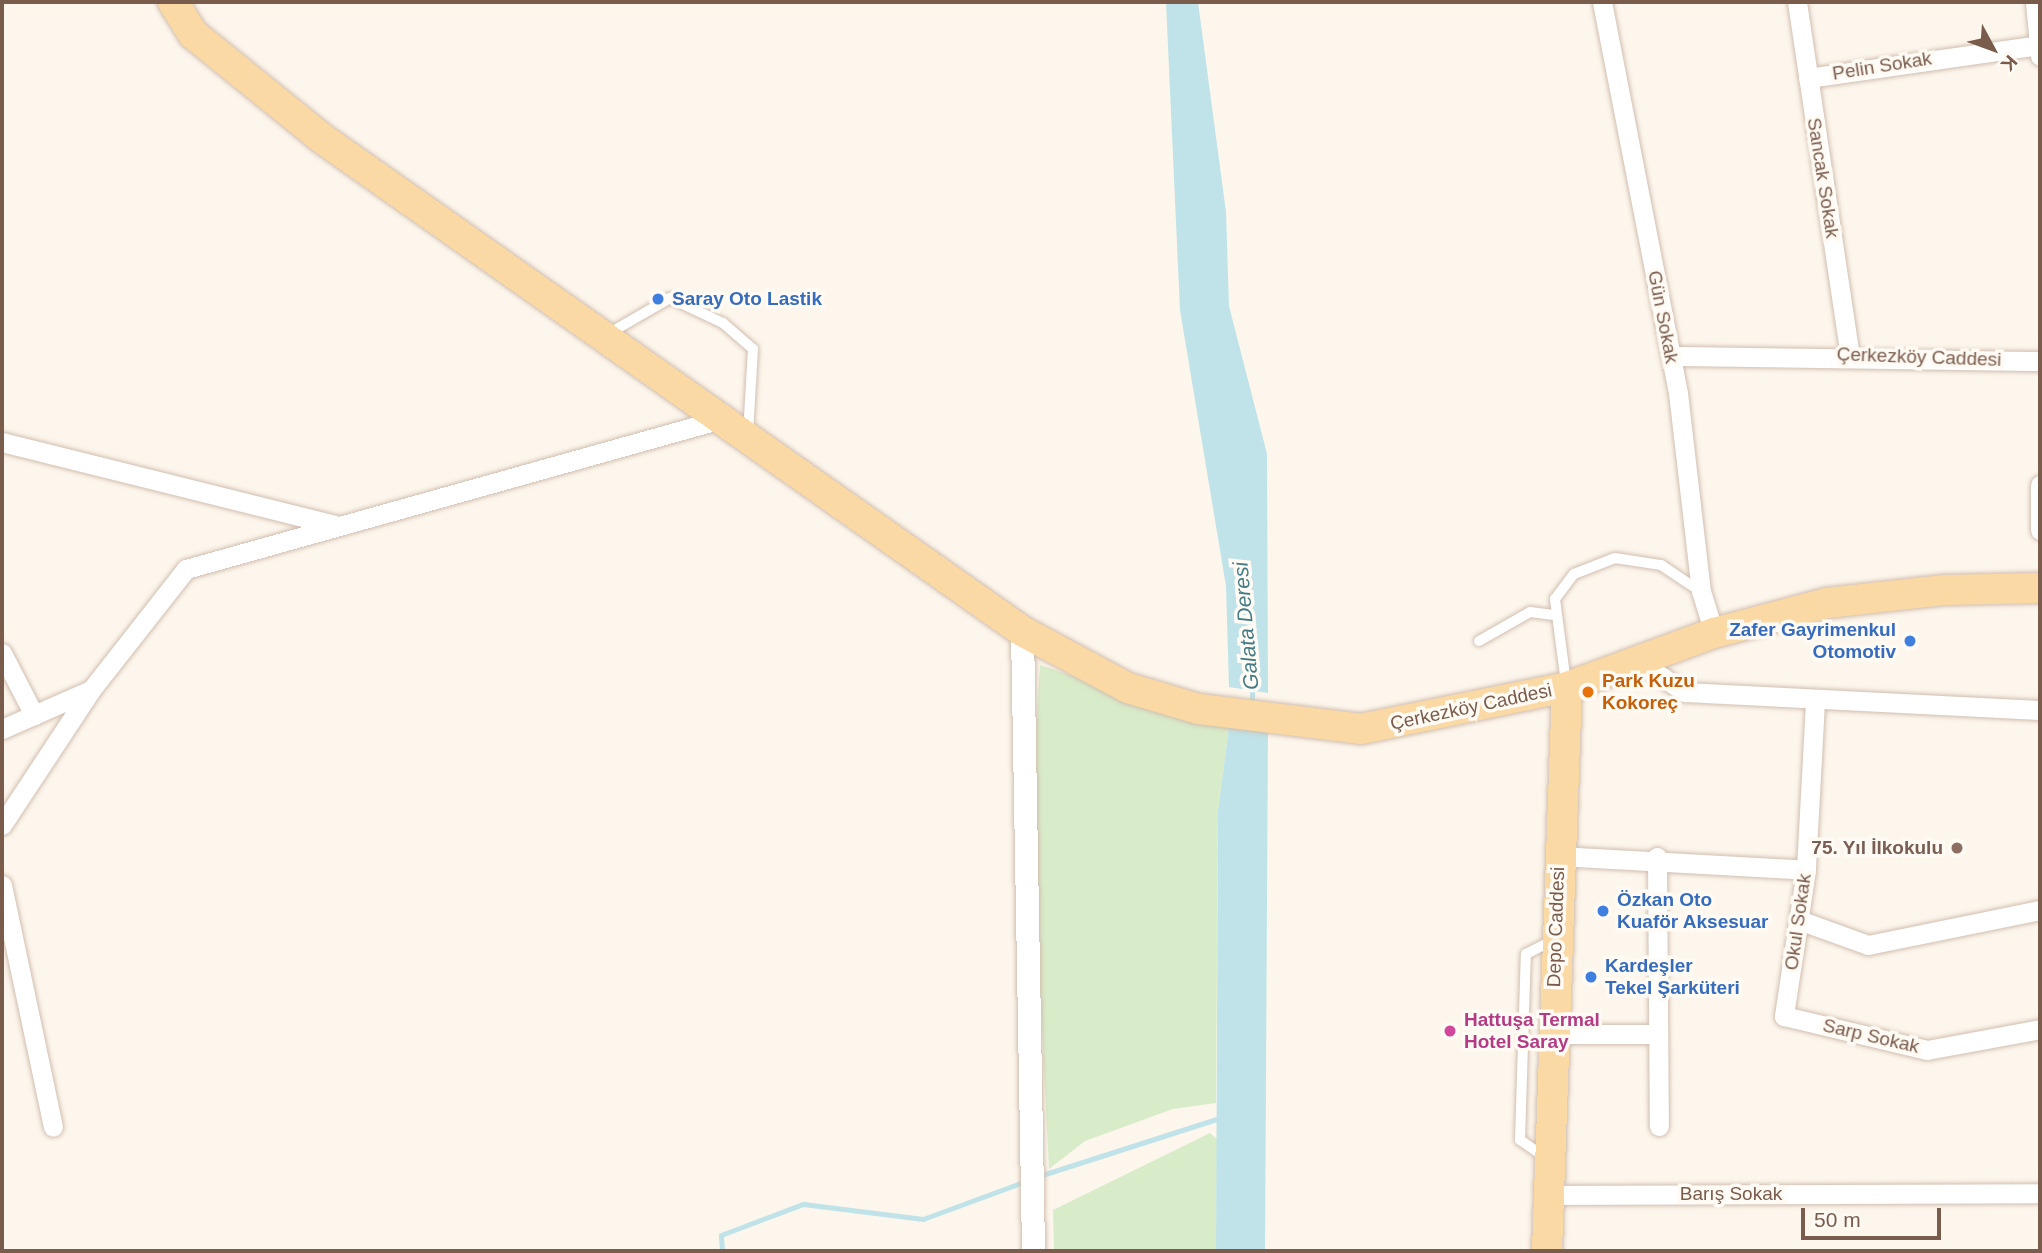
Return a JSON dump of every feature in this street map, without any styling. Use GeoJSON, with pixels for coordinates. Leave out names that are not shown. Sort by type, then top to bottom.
{"type":"FeatureCollection","features":[{"type":"Feature","properties":{"kind":"main road","name":"Çerkezköy Caddesi"},"geometry":{"type":"LineString","coordinates":[[173,2],[193,34],[282,110],[736,426],[1022,631],[1128,688],[1199,709],[1361,729],[1567,687],[1641,663],[1714,633],[1827,603],[1945,590],[2040,588]]}},
{"type":"Feature","properties":{"kind":"main road","name":"Depo Caddesi"},"geometry":{"type":"LineString","coordinates":[[1547,1251],[1552,1034],[1567,687]]}},
{"type":"Feature","properties":{"kind":"street","name":"Gün Sokak"},"geometry":{"type":"LineString","coordinates":[[1602,2],[1671,356],[1701,591],[1714,633]]}},
{"type":"Feature","properties":{"kind":"street","name":"Sancak Sokak"},"geometry":{"type":"LineString","coordinates":[[1797,2],[1850,355]]}},
{"type":"Feature","properties":{"kind":"street"},"geometry":{"type":"LineString","coordinates":[[2035,2],[2040,51]]}},
{"type":"Feature","properties":{"kind":"street","name":"Pelin Sokak"},"geometry":{"type":"LineString","coordinates":[[1808,78],[2040,51]]}},
{"type":"Feature","properties":{"kind":"street","name":"Çerkezköy Caddesi"},"geometry":{"type":"LineString","coordinates":[[1671,356],[1850,355],[2040,361]]}},
{"type":"Feature","properties":{"kind":"street"},"geometry":{"type":"LineString","coordinates":[[2,825],[90,690],[186,569],[334,525],[736,426]]}},
{"type":"Feature","properties":{"kind":"street"},"geometry":{"type":"LineString","coordinates":[[2,442],[334,525]]}},
{"type":"Feature","properties":{"kind":"street"},"geometry":{"type":"LineString","coordinates":[[2040,485],[2040,530]]}},
{"type":"Feature","properties":{"kind":"street"},"geometry":{"type":"LineString","coordinates":[[1022,631],[1033,1251]]}},
{"type":"Feature","properties":{"kind":"street"},"geometry":{"type":"LineString","coordinates":[[2,653],[34,715]]}},
{"type":"Feature","properties":{"kind":"street"},"geometry":{"type":"LineString","coordinates":[[1641,663],[1685,692],[1815,702],[2040,710]]}},
{"type":"Feature","properties":{"kind":"street"},"geometry":{"type":"LineString","coordinates":[[2,729],[90,690]]}},
{"type":"Feature","properties":{"kind":"street","name":"Okul Sokak"},"geometry":{"type":"LineString","coordinates":[[1784,1016],[1806,870],[1815,702]]}},
{"type":"Feature","properties":{"kind":"street"},"geometry":{"type":"LineString","coordinates":[[1559,856],[1657,857],[1806,870]]}},
{"type":"Feature","properties":{"kind":"street"},"geometry":{"type":"LineString","coordinates":[[1657,857],[1659,1126]]}},
{"type":"Feature","properties":{"kind":"street"},"geometry":{"type":"LineString","coordinates":[[2,885],[53,1126]]}},
{"type":"Feature","properties":{"kind":"street"},"geometry":{"type":"LineString","coordinates":[[1799,920],[1868,945],[2040,910]]}},
{"type":"Feature","properties":{"kind":"street","name":"Sarp Sokak"},"geometry":{"type":"LineString","coordinates":[[1784,1016],[1927,1050],[2040,1029]]}},
{"type":"Feature","properties":{"kind":"street"},"geometry":{"type":"LineString","coordinates":[[1552,1034],[1658,1034]]}},
{"type":"Feature","properties":{"kind":"street","name":"Barış Sokak"},"geometry":{"type":"LineString","coordinates":[[1548,1195],[2040,1194]]}},
{"type":"Feature","properties":{"kind":"lane"},"geometry":{"type":"LineString","coordinates":[[606,335],[670,298],[723,323],[753,349],[736,426]]}},
{"type":"Feature","properties":{"kind":"lane"},"geometry":{"type":"LineString","coordinates":[[1567,687],[1554,615],[1555,599],[1574,574],[1615,558],[1661,565],[1701,591]]}},
{"type":"Feature","properties":{"kind":"lane"},"geometry":{"type":"LineString","coordinates":[[1479,642],[1530,612],[1554,615]]}},
{"type":"Feature","properties":{"kind":"lane"},"geometry":{"type":"LineString","coordinates":[[1549,1160],[1520,1140],[1526,954],[1556,939]]}},
{"type":"Feature","properties":{"kind":"green space"},"geometry":{"type":"Polygon","coordinates":[[[1040,665],[1161,705],[1230,719],[1218,811],[1216,1103],[1173,1109],[1085,1141],[1049,1169],[1031,806],[1040,665]]]}},
{"type":"Feature","properties":{"kind":"green space"},"geometry":{"type":"Polygon","coordinates":[[[1210,1133],[1217,1139],[1216,1251],[1054,1251],[1053,1210],[1210,1133]]]}},
{"type":"Feature","properties":{"kind":"water"},"geometry":{"type":"Polygon","coordinates":[[[1166,2],[1198,2],[1226,212],[1229,306],[1267,454],[1268,693],[1229,687],[1226,586],[1180,310],[1166,2]]]}},
{"type":"Feature","properties":{"kind":"water"},"geometry":{"type":"Polygon","coordinates":[[[1230,719],[1268,724],[1265,1251],[1216,1251],[1218,811],[1230,719]]]}},
{"type":"Feature","properties":{"kind":"waterway","name":"Galata Deresi"},"geometry":{"type":"LineString","coordinates":[[1252,684],[1252,706]]}},
{"type":"Feature","properties":{"kind":"waterway"},"geometry":{"type":"LineString","coordinates":[[1039,1176],[1223,1117]]}},
{"type":"Feature","properties":{"kind":"waterway"},"geometry":{"type":"LineString","coordinates":[[722,1251],[721,1235],[803,1204],[923,1219],[1026,1181]]}},
{"type":"Feature","properties":{"kind":"place","name":"Saray Oto Lastik"},"geometry":{"type":"Point","coordinates":[658,299]}},
{"type":"Feature","properties":{"kind":"place","name":"Zafer Gayrimenkul Otomotiv"},"geometry":{"type":"Point","coordinates":[1910,641]}},
{"type":"Feature","properties":{"kind":"place","name":"Park Kuzu Kokoreç"},"geometry":{"type":"Point","coordinates":[1588,692]}},
{"type":"Feature","properties":{"kind":"place","name":"75. Yıl İlkokulu"},"geometry":{"type":"Point","coordinates":[1957,848]}},
{"type":"Feature","properties":{"kind":"place","name":"Özkan Oto Kuaför Aksesuar"},"geometry":{"type":"Point","coordinates":[1603,911]}},
{"type":"Feature","properties":{"kind":"place","name":"Kardeşler Tekel Şarküteri"},"geometry":{"type":"Point","coordinates":[1591,977]}},
{"type":"Feature","properties":{"kind":"place","name":"Hattuşa Termal Hotel Saray"},"geometry":{"type":"Point","coordinates":[1450,1031]}}]}
